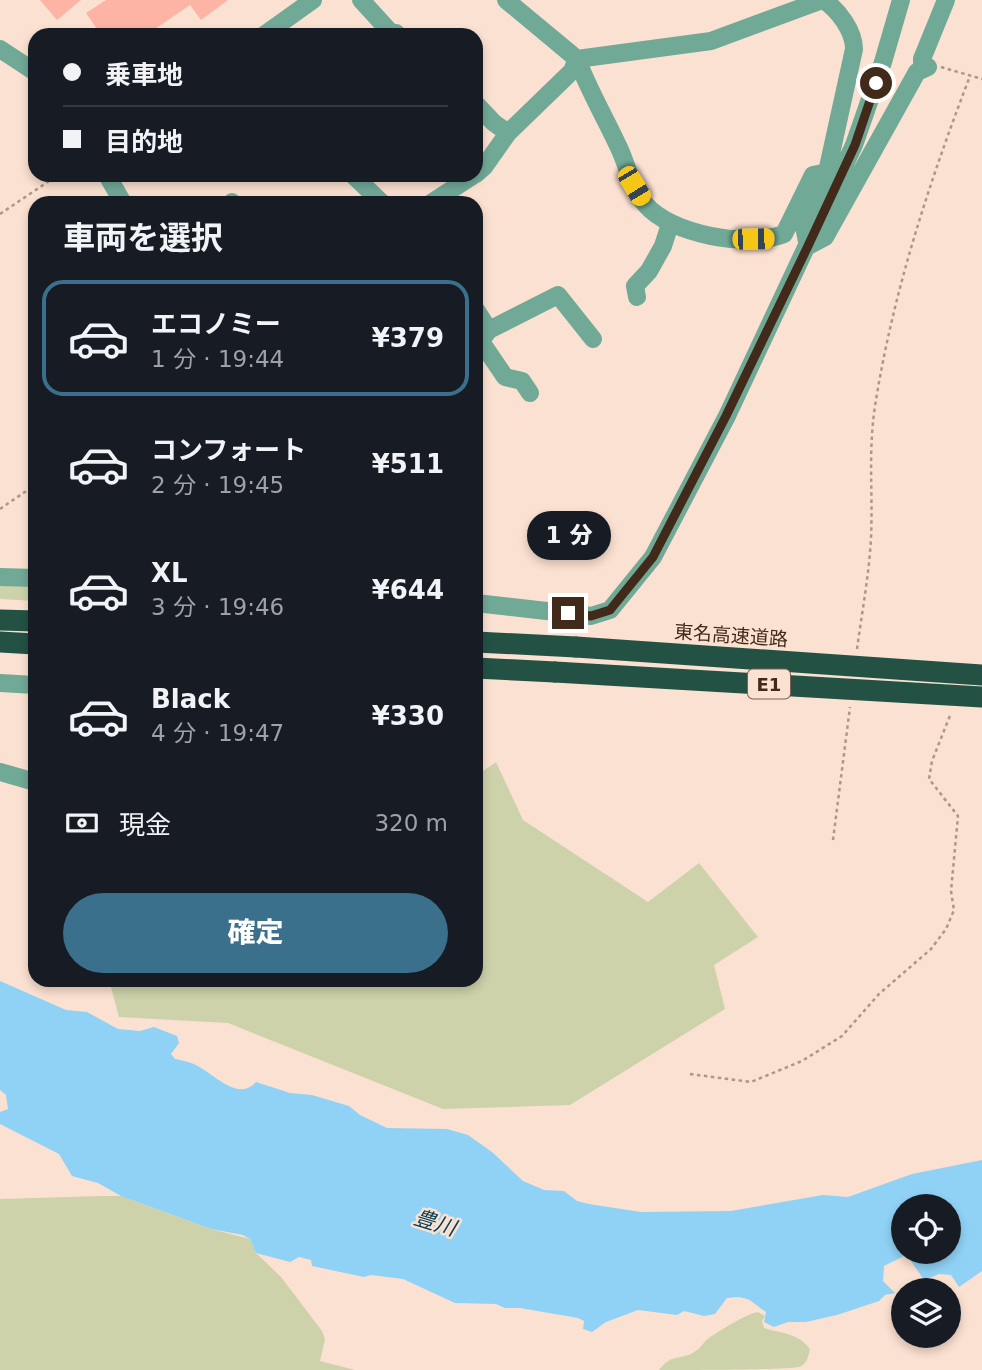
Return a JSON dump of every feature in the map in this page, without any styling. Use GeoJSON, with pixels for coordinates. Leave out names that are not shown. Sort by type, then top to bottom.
{"type":"FeatureCollection","features":[{"type":"Feature","properties":{"kind":"highway"},"geometry":{"type":"LineString","coordinates":[[0,620],[28,621]]}},
{"type":"Feature","properties":{"kind":"highway"},"geometry":{"type":"LineString","coordinates":[[0,642],[28,644]]}},
{"type":"Feature","properties":{"kind":"highway","name":"東名高速道路"},"geometry":{"type":"LineString","coordinates":[[483,642],[982,675]]}},
{"type":"Feature","properties":{"kind":"highway","name":"E1"},"geometry":{"type":"LineString","coordinates":[[483,668],[982,697]]}},
{"type":"Feature","properties":{"kind":"street"},"geometry":{"type":"LineString","coordinates":[[279,28],[313,0]]}},
{"type":"Feature","properties":{"kind":"street"},"geometry":{"type":"LineString","coordinates":[[361,0],[387,28]]}},
{"type":"Feature","properties":{"kind":"street"},"geometry":{"type":"LineString","coordinates":[[506,0],[577,59],[597,108],[608,124],[643,202],[670,224],[733,239],[773,238],[784,234],[813,175],[827,173]]}},
{"type":"Feature","properties":{"kind":"street"},"geometry":{"type":"LineString","coordinates":[[483,604],[591,616],[610,610],[653,557],[726,416],[855,145],[901,0]]}},
{"type":"Feature","properties":{"kind":"street"},"geometry":{"type":"LineString","coordinates":[[808,246],[825,237],[917,72],[925,67],[922,59],[946,0]]}},
{"type":"Feature","properties":{"kind":"street"},"geometry":{"type":"LineString","coordinates":[[577,59],[711,41],[816,1],[833,6],[854,37],[854,49],[837,117],[827,173],[804,227],[808,246]]}},
{"type":"Feature","properties":{"kind":"street"},"geometry":{"type":"LineString","coordinates":[[0,49],[28,67]]}},
{"type":"Feature","properties":{"kind":"street"},"geometry":{"type":"LineString","coordinates":[[483,168],[508,133],[572,71],[577,59]]}},
{"type":"Feature","properties":{"kind":"street"},"geometry":{"type":"LineString","coordinates":[[483,110],[508,133]]}},
{"type":"Feature","properties":{"kind":"street"},"geometry":{"type":"LineString","coordinates":[[360,182],[375,196]]}},
{"type":"Feature","properties":{"kind":"street"},"geometry":{"type":"LineString","coordinates":[[442,196],[463,182]]}},
{"type":"Feature","properties":{"kind":"street"},"geometry":{"type":"LineString","coordinates":[[637,297],[635,286],[649,271],[663,246],[670,224]]}},
{"type":"Feature","properties":{"kind":"street"},"geometry":{"type":"LineString","coordinates":[[483,339],[558,295],[593,339]]}},
{"type":"Feature","properties":{"kind":"street"},"geometry":{"type":"LineString","coordinates":[[483,342],[505,377],[522,381],[530,393]]}},
{"type":"Feature","properties":{"kind":"street"},"geometry":{"type":"LineString","coordinates":[[0,577],[28,578]]}},
{"type":"Feature","properties":{"kind":"street"},"geometry":{"type":"LineString","coordinates":[[0,682],[28,684]]}},
{"type":"Feature","properties":{"kind":"street"},"geometry":{"type":"LineString","coordinates":[[0,772],[28,780]]}},
{"type":"Feature","properties":{"kind":"path"},"geometry":{"type":"LineString","coordinates":[[925,67],[942,67],[982,79]]}},
{"type":"Feature","properties":{"kind":"path"},"geometry":{"type":"LineString","coordinates":[[857,648],[871,539],[869,459],[876,405],[900,288],[934,171],[970,76]]}},
{"type":"Feature","properties":{"kind":"path"},"geometry":{"type":"LineString","coordinates":[[0,214],[48,182]]}},
{"type":"Feature","properties":{"kind":"path"},"geometry":{"type":"LineString","coordinates":[[0,509],[28,490]]}},
{"type":"Feature","properties":{"kind":"path"},"geometry":{"type":"LineString","coordinates":[[833,840],[850,703]]}},
{"type":"Feature","properties":{"kind":"path"},"geometry":{"type":"LineString","coordinates":[[690,1074],[751,1082],[802,1061],[842,1036],[879,994],[931,950],[946,929],[954,910],[951,891],[958,816],[929,779],[932,761],[955,704]]}},
{"type":"Feature","properties":{"kind":"green space"},"geometry":{"type":"Polygon","coordinates":[[[0,584],[28,586],[28,601],[0,599],[0,584]]]}},
{"type":"Feature","properties":{"kind":"green space"},"geometry":{"type":"Polygon","coordinates":[[[496,762],[523,820],[648,902],[699,863],[758,937],[714,965],[725,1009],[570,1105],[443,1109],[228,1023],[119,1017],[111,987],[483,987],[483,771],[496,762]]]}},
{"type":"Feature","properties":{"kind":"green space"},"geometry":{"type":"Polygon","coordinates":[[[121,1196],[211,1229],[250,1239],[256,1253],[281,1277],[322,1331],[325,1339],[320,1361],[355,1370],[0,1370],[0,1199],[121,1196]]]}},
{"type":"Feature","properties":{"kind":"green space"},"geometry":{"type":"Polygon","coordinates":[[[758,1312],[765,1316],[762,1321],[764,1328],[795,1337],[810,1349],[804,1364],[799,1367],[773,1369],[659,1370],[669,1361],[699,1349],[707,1339],[726,1327],[758,1312]]]}},
{"type":"Feature","properties":{"kind":"water","name":"豊川"},"geometry":{"type":"Polygon","coordinates":[[[0,981],[66,1010],[87,1012],[118,1029],[140,1031],[154,1027],[177,1036],[179,1043],[171,1054],[175,1059],[198,1066],[232,1087],[249,1088],[256,1082],[290,1093],[312,1095],[349,1106],[360,1115],[387,1128],[447,1129],[468,1135],[492,1152],[523,1181],[544,1190],[564,1191],[577,1201],[589,1204],[641,1212],[731,1211],[823,1195],[848,1197],[912,1174],[982,1160],[982,1271],[961,1286],[961,1278],[953,1278],[951,1275],[939,1274],[923,1278],[913,1264],[961,1264],[961,1194],[891,1194],[891,1262],[884,1266],[883,1281],[891,1289],[891,1294],[879,1301],[837,1315],[806,1322],[788,1322],[774,1327],[764,1322],[766,1312],[749,1300],[735,1297],[727,1298],[715,1314],[704,1316],[684,1311],[677,1315],[638,1310],[606,1322],[592,1332],[583,1329],[584,1321],[578,1318],[505,1308],[496,1304],[455,1303],[403,1279],[371,1275],[364,1277],[312,1266],[311,1260],[299,1257],[290,1262],[256,1253],[250,1239],[243,1235],[211,1229],[121,1196],[98,1183],[72,1176],[59,1154],[0,1124],[0,1112],[8,1109],[6,1095],[0,1090],[0,981]]]}},
{"type":"Feature","properties":{"kind":"building"},"geometry":{"type":"Polygon","coordinates":[[[40,0],[81,0],[57,20],[40,0]]]}},
{"type":"Feature","properties":{"kind":"building"},"geometry":{"type":"Polygon","coordinates":[[[106,0],[228,0],[201,20],[190,5],[156,28],[96,28],[86,13],[106,0]]]}},
{"type":"Feature","properties":{"kind":"route"},"geometry":{"type":"LineString","coordinates":[[568,613],[591,616],[610,610],[653,557],[726,416],[808,246],[855,145],[876,83]]}}]}
